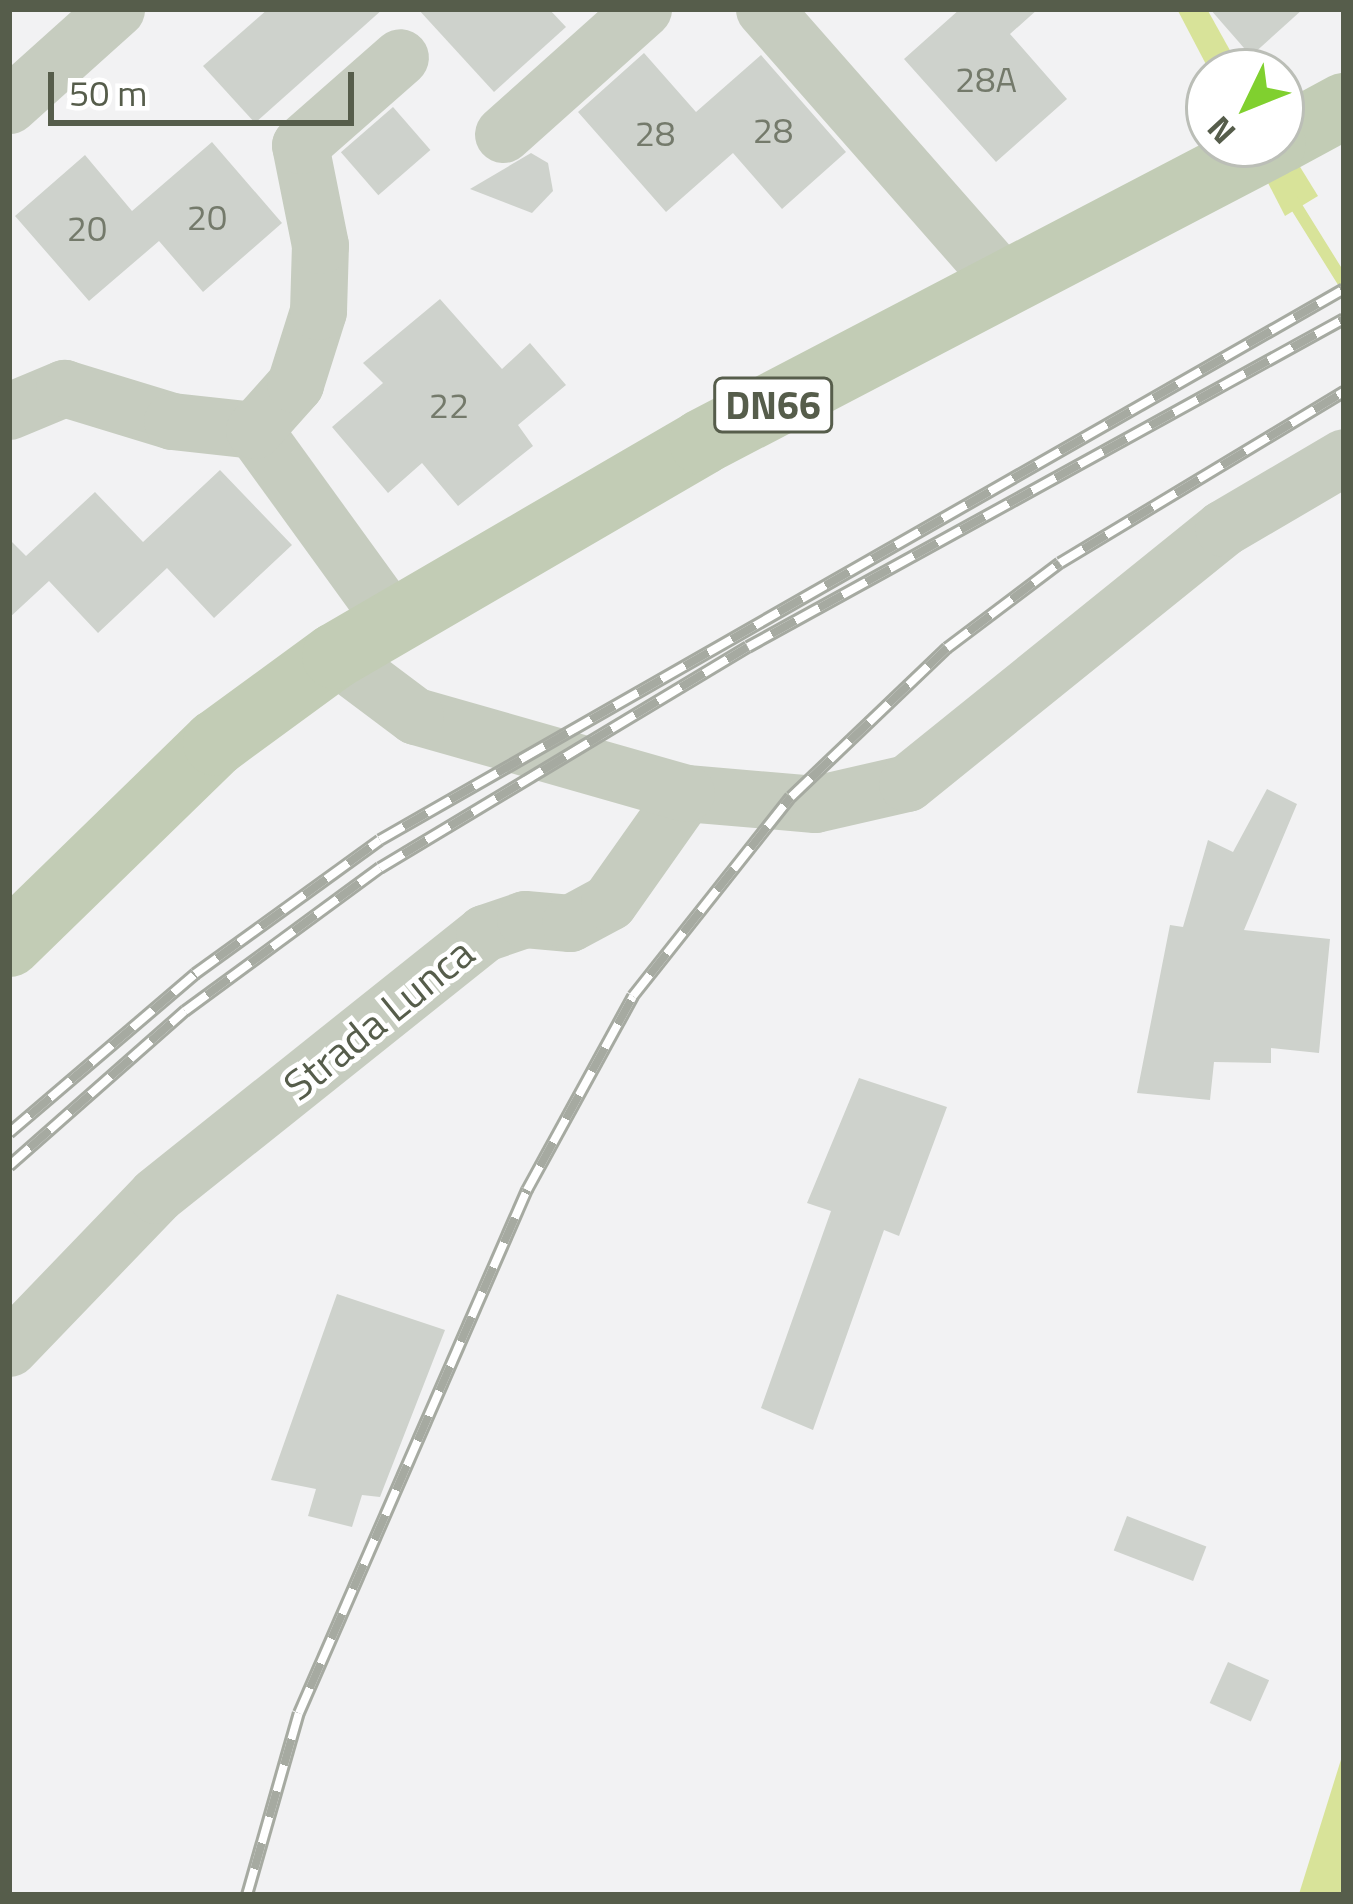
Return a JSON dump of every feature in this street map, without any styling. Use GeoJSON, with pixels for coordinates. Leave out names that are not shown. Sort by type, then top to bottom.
{"type":"FeatureCollection","features":[{"type":"Feature","properties":{"kind":"main road","name":"DN66"},"geometry":{"type":"LineString","coordinates":[[9,944],[216,743],[335,656],[702,442],[1227,168]]}},
{"type":"Feature","properties":{"kind":"street"},"geometry":{"type":"LineString","coordinates":[[9,105],[116,9]]}},
{"type":"Feature","properties":{"kind":"street"},"geometry":{"type":"LineString","coordinates":[[503,134],[643,9]]}},
{"type":"Feature","properties":{"kind":"street"},"geometry":{"type":"LineString","coordinates":[[764,9],[1006,284]]}},
{"type":"Feature","properties":{"kind":"street"},"geometry":{"type":"LineString","coordinates":[[254,430],[295,384],[318,310],[320,245],[300,145],[400,57]]}},
{"type":"Feature","properties":{"kind":"street"},"geometry":{"type":"LineString","coordinates":[[9,411],[64,388],[172,421],[254,430],[393,622]]}},
{"type":"Feature","properties":{"kind":"street"},"geometry":{"type":"LineString","coordinates":[[335,656],[415,716],[686,793],[815,804],[907,784],[1222,527],[1344,457]]}},
{"type":"Feature","properties":{"kind":"street","name":"Strada Lunca"},"geometry":{"type":"LineString","coordinates":[[9,1348],[156,1195],[484,934],[526,919],[570,923],[609,902],[686,793]]}},
{"type":"Feature","properties":{"kind":"shaded area"},"geometry":{"type":"Polygon","coordinates":[[[1177,9],[1207,9],[1229,48],[1197,48],[1177,9]]]}},
{"type":"Feature","properties":{"kind":"shaded area"},"geometry":{"type":"Polygon","coordinates":[[[1260,168],[1301,168],[1318,196],[1285,216],[1260,168]]]}},
{"type":"Feature","properties":{"kind":"shaded area"},"geometry":{"type":"Polygon","coordinates":[[[1344,1750],[1344,1895],[1299,1895],[1299,1894],[1344,1750]]]}},
{"type":"Feature","properties":{"kind":"building"},"geometry":{"type":"Polygon","coordinates":[[[268,9],[383,9],[255,123],[203,66],[268,9]]]}},
{"type":"Feature","properties":{"kind":"building"},"geometry":{"type":"Polygon","coordinates":[[[418,9],[549,9],[566,27],[494,92],[418,9]]]}},
{"type":"Feature","properties":{"kind":"building"},"geometry":{"type":"Polygon","coordinates":[[[960,9],[1038,9],[1010,34],[1067,99],[996,162],[904,59],[960,9]]]}},
{"type":"Feature","properties":{"kind":"building"},"geometry":{"type":"Polygon","coordinates":[[[1210,9],[1303,9],[1260,48],[1244,48],[1210,9]]]}},
{"type":"Feature","properties":{"kind":"building"},"geometry":{"type":"Polygon","coordinates":[[[644,53],[696,112],[761,55],[846,152],[782,209],[733,153],[666,212],[578,112],[644,53]]]}},
{"type":"Feature","properties":{"kind":"building"},"geometry":{"type":"Polygon","coordinates":[[[393,107],[430,150],[378,195],[341,152],[393,107]]]}},
{"type":"Feature","properties":{"kind":"building"},"geometry":{"type":"Polygon","coordinates":[[[212,142],[282,223],[203,292],[159,241],[89,301],[15,216],[85,155],[132,211],[212,142]]]}},
{"type":"Feature","properties":{"kind":"building"},"geometry":{"type":"Polygon","coordinates":[[[531,153],[548,163],[553,191],[532,213],[470,189],[531,153]]]}},
{"type":"Feature","properties":{"kind":"building"},"geometry":{"type":"Polygon","coordinates":[[[440,299],[502,369],[530,343],[566,385],[518,425],[533,446],[458,506],[422,463],[388,493],[332,427],[383,383],[363,363],[440,299]]]}},
{"type":"Feature","properties":{"kind":"building"},"geometry":{"type":"Polygon","coordinates":[[[220,470],[292,545],[214,618],[167,568],[98,633],[49,581],[9,618],[9,539],[26,556],[95,492],[143,542],[220,470]]]}},
{"type":"Feature","properties":{"kind":"building"},"geometry":{"type":"Polygon","coordinates":[[[1267,789],[1297,804],[1244,930],[1330,939],[1319,1053],[1271,1048],[1271,1063],[1214,1062],[1210,1100],[1137,1093],[1170,925],[1183,927],[1208,840],[1233,852],[1267,789]]]}},
{"type":"Feature","properties":{"kind":"building"},"geometry":{"type":"Polygon","coordinates":[[[859,1078],[947,1107],[899,1236],[884,1230],[813,1430],[761,1408],[831,1211],[807,1203],[859,1078]]]}},
{"type":"Feature","properties":{"kind":"building"},"geometry":{"type":"Polygon","coordinates":[[[337,1294],[445,1330],[380,1497],[362,1495],[352,1527],[308,1516],[316,1489],[271,1480],[337,1294]]]}},
{"type":"Feature","properties":{"kind":"building"},"geometry":{"type":"Polygon","coordinates":[[[1127,1516],[1206,1546],[1193,1581],[1114,1551],[1127,1516]]]}},
{"type":"Feature","properties":{"kind":"building"},"geometry":{"type":"Polygon","coordinates":[[[1228,1662],[1269,1680],[1251,1721],[1210,1703],[1228,1662]]]}},
{"type":"Feature","properties":{"kind":"waterway"},"geometry":{"type":"LineString","coordinates":[[1291,198],[1344,283]]}},
{"type":"Feature","properties":{"kind":"railway"},"geometry":{"type":"LineString","coordinates":[[9,1133],[195,974],[380,840],[1344,289]]}},
{"type":"Feature","properties":{"kind":"railway"},"geometry":{"type":"LineString","coordinates":[[9,1166],[185,1011],[380,868],[748,647],[1344,319]]}},
{"type":"Feature","properties":{"kind":"railway"},"geometry":{"type":"LineString","coordinates":[[247,1895],[299,1713],[527,1190],[633,996],[791,797],[947,648],[1060,563],[1344,392]]}}]}
